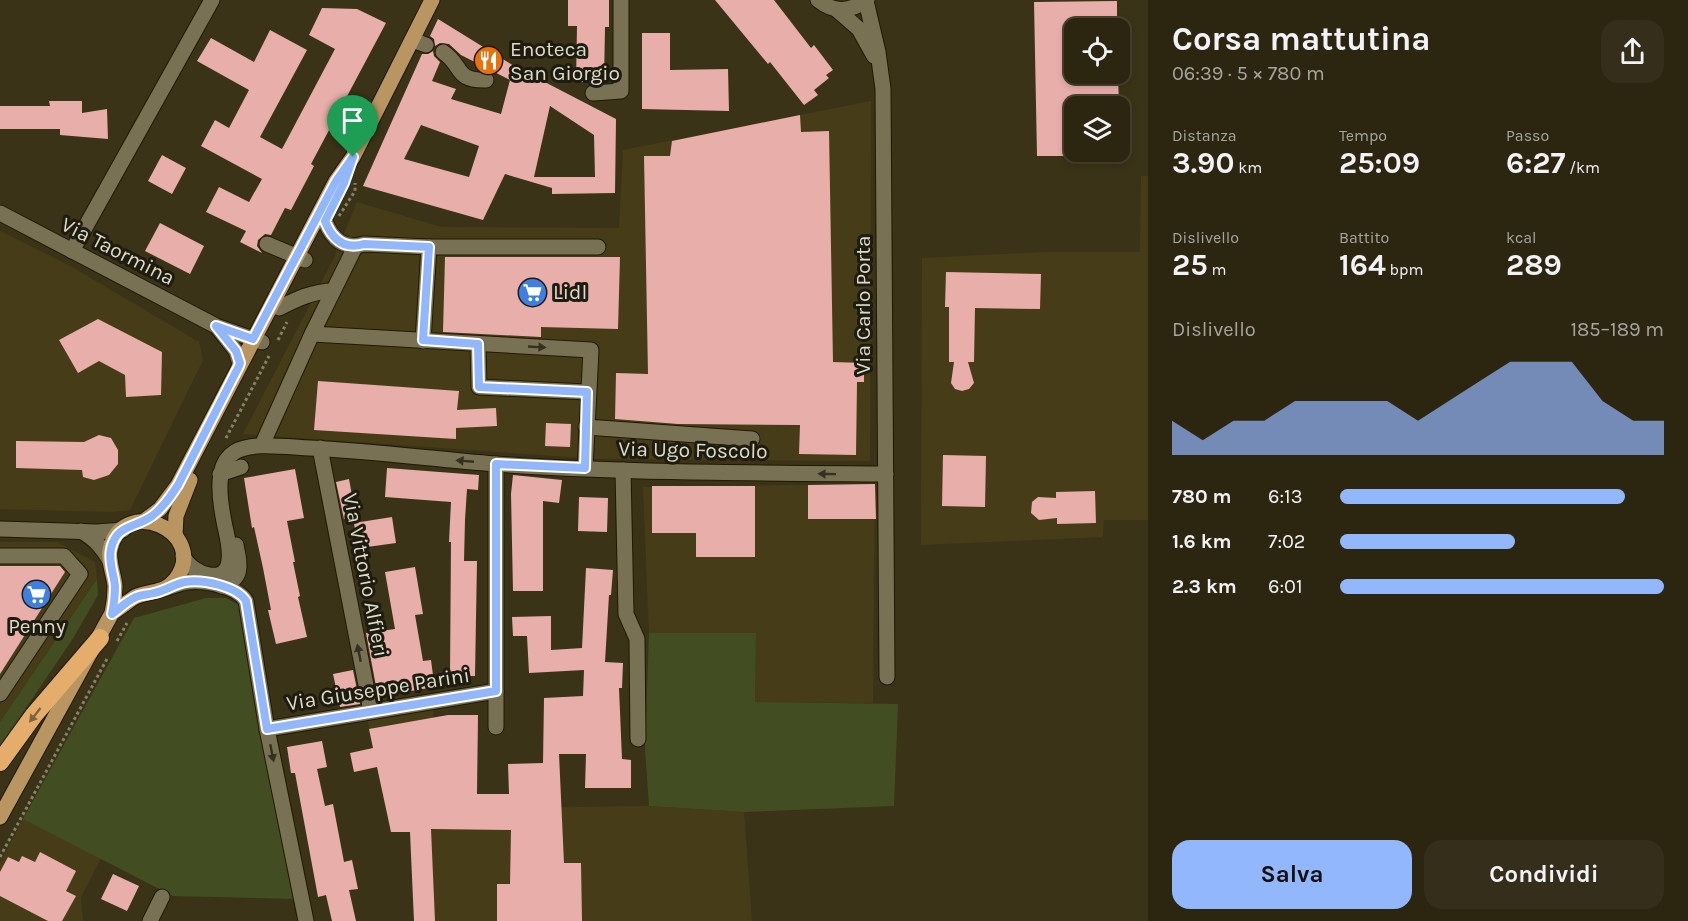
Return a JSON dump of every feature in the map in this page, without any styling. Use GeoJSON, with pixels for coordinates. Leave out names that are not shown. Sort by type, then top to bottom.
{"type":"FeatureCollection","features":[{"type":"Feature","properties":{"kind":"highway"},"geometry":{"type":"LineString","coordinates":[[0,762],[34,715],[100,638]]}},
{"type":"Feature","properties":{"kind":"main road"},"geometry":{"type":"LineString","coordinates":[[144,521],[160,509],[178,485],[240,363],[279,308],[336,181],[353,157],[419,43],[432,0]]}},
{"type":"Feature","properties":{"kind":"main road"},"geometry":{"type":"LineString","coordinates":[[175,535],[176,516],[186,488],[257,341],[301,258],[325,221],[344,183],[353,157]]}},
{"type":"Feature","properties":{"kind":"main road"},"geometry":{"type":"LineString","coordinates":[[0,817],[112,614],[115,588],[111,567],[111,549],[115,538],[133,524],[144,521],[155,522],[166,527],[175,535],[183,556],[182,567],[176,579],[167,588],[156,593],[143,594],[131,591],[120,584],[111,567]]}},
{"type":"Feature","properties":{"kind":"main road"},"geometry":{"type":"LineString","coordinates":[[112,614],[143,594]]}},
{"type":"Feature","properties":{"kind":"street"},"geometry":{"type":"LineString","coordinates":[[72,251],[212,0]]}},
{"type":"Feature","properties":{"kind":"street"},"geometry":{"type":"LineString","coordinates":[[593,93],[621,91],[621,0]]}},
{"type":"Feature","properties":{"kind":"street","name":"Via Carlo Porta"},"geometry":{"type":"LineString","coordinates":[[818,0],[836,9],[861,32],[881,72]]}},
{"type":"Feature","properties":{"kind":"street"},"geometry":{"type":"LineString","coordinates":[[836,9],[855,8],[866,0]]}},
{"type":"Feature","properties":{"kind":"street","name":"Via Carlo Porta"},"geometry":{"type":"LineString","coordinates":[[866,0],[881,72],[887,677]]}},
{"type":"Feature","properties":{"kind":"street"},"geometry":{"type":"LineString","coordinates":[[443,52],[453,59],[462,76],[473,81],[486,80]]}},
{"type":"Feature","properties":{"kind":"street","name":"Via Taormina"},"geometry":{"type":"LineString","coordinates":[[0,213],[216,326],[257,341]]}},
{"type":"Feature","properties":{"kind":"street"},"geometry":{"type":"LineString","coordinates":[[325,221],[337,242],[355,247],[364,244],[429,247],[598,248]]}},
{"type":"Feature","properties":{"kind":"street"},"geometry":{"type":"LineString","coordinates":[[267,243],[301,258]]}},
{"type":"Feature","properties":{"kind":"street"},"geometry":{"type":"LineString","coordinates":[[262,445],[301,357],[355,247]]}},
{"type":"Feature","properties":{"kind":"street"},"geometry":{"type":"LineString","coordinates":[[423,340],[429,247]]}},
{"type":"Feature","properties":{"kind":"street"},"geometry":{"type":"LineString","coordinates":[[279,308],[314,293],[333,291]]}},
{"type":"Feature","properties":{"kind":"street","name":"Via Taormina"},"geometry":{"type":"LineString","coordinates":[[216,326],[236,351],[240,363]]}},
{"type":"Feature","properties":{"kind":"street"},"geometry":{"type":"LineString","coordinates":[[312,334],[591,350],[587,392],[585,468]]}},
{"type":"Feature","properties":{"kind":"street"},"geometry":{"type":"LineString","coordinates":[[478,344],[479,387],[587,392]]}},
{"type":"Feature","properties":{"kind":"street"},"geometry":{"type":"LineString","coordinates":[[586,427],[752,439]]}},
{"type":"Feature","properties":{"kind":"street","name":"Via Ugo Foscolo"},"geometry":{"type":"LineString","coordinates":[[231,469],[226,459],[233,453],[262,445],[496,464],[623,471],[886,474]]}},
{"type":"Feature","properties":{"kind":"street","name":"Via Vittorio Alfieri"},"geometry":{"type":"LineString","coordinates":[[320,448],[370,711]]}},
{"type":"Feature","properties":{"kind":"street"},"geometry":{"type":"LineString","coordinates":[[496,464],[496,727]]}},
{"type":"Feature","properties":{"kind":"street"},"geometry":{"type":"LineString","coordinates":[[183,556],[187,564],[198,573],[215,575],[226,570],[229,550],[219,494],[231,469]]}},
{"type":"Feature","properties":{"kind":"street"},"geometry":{"type":"LineString","coordinates":[[221,586],[233,581],[239,571],[226,490],[231,469]]}},
{"type":"Feature","properties":{"kind":"street"},"geometry":{"type":"LineString","coordinates":[[623,471],[626,614],[637,639],[638,739]]}},
{"type":"Feature","properties":{"kind":"street"},"geometry":{"type":"LineString","coordinates":[[0,529],[123,530]]}},
{"type":"Feature","properties":{"kind":"street"},"geometry":{"type":"LineString","coordinates":[[81,531],[93,538],[102,548],[111,567]]}},
{"type":"Feature","properties":{"kind":"street"},"geometry":{"type":"LineString","coordinates":[[0,556],[63,556],[80,574],[0,694]]}},
{"type":"Feature","properties":{"kind":"street"},"geometry":{"type":"LineString","coordinates":[[167,588],[193,581],[221,586],[237,592],[246,601],[267,729],[306,921]]}},
{"type":"Feature","properties":{"kind":"street","name":"Via Giuseppe Parini"},"geometry":{"type":"LineString","coordinates":[[267,729],[496,691]]}},
{"type":"Feature","properties":{"kind":"street"},"geometry":{"type":"LineString","coordinates":[[150,921],[162,897]]}},
{"type":"Feature","properties":{"kind":"shaded area"},"geometry":{"type":"Polygon","coordinates":[[[871,101],[870,461],[597,459],[243,434],[334,258],[357,202],[441,227],[619,228],[623,150],[871,101]]]}},
{"type":"Feature","properties":{"kind":"shaded area"},"geometry":{"type":"Polygon","coordinates":[[[1141,176],[1148,176],[1148,520],[1104,520],[1103,537],[921,545],[922,258],[1046,252],[1140,252],[1141,176]]]}},
{"type":"Feature","properties":{"kind":"shaded area"},"geometry":{"type":"Polygon","coordinates":[[[0,231],[72,267],[199,342],[203,360],[130,510],[113,512],[0,509],[0,231]]]}},
{"type":"Feature","properties":{"kind":"shaded area"},"geometry":{"type":"Polygon","coordinates":[[[875,484],[873,703],[755,702],[756,633],[649,633],[643,487],[875,484]]]}},
{"type":"Feature","properties":{"kind":"shaded area"},"geometry":{"type":"Polygon","coordinates":[[[0,542],[57,542],[95,562],[97,579],[0,722],[0,542]]]}},
{"type":"Feature","properties":{"kind":"shaded area"},"geometry":{"type":"Polygon","coordinates":[[[433,708],[436,809],[649,806],[744,812],[752,921],[414,921],[410,832],[391,832],[367,718],[433,708]]]}},
{"type":"Feature","properties":{"kind":"shaded area"},"geometry":{"type":"Polygon","coordinates":[[[23,819],[101,858],[81,897],[83,921],[0,921],[0,863],[23,819]]]}},
{"type":"Feature","properties":{"kind":"green space"},"geometry":{"type":"Polygon","coordinates":[[[97,579],[98,595],[72,640],[0,746],[0,722],[97,579]]]}},
{"type":"Feature","properties":{"kind":"green space"},"geometry":{"type":"Polygon","coordinates":[[[206,598],[226,598],[239,605],[295,899],[173,896],[23,819],[134,618],[206,598]]]}},
{"type":"Feature","properties":{"kind":"green space"},"geometry":{"type":"Polygon","coordinates":[[[649,633],[756,633],[755,702],[898,704],[894,806],[744,812],[649,806],[645,749],[649,633]]]}},
{"type":"Feature","properties":{"kind":"building"},"geometry":{"type":"Polygon","coordinates":[[[568,0],[609,0],[609,27],[605,27],[604,82],[576,82],[577,26],[568,26],[568,0]]]}},
{"type":"Feature","properties":{"kind":"building"},"geometry":{"type":"Polygon","coordinates":[[[715,0],[774,0],[811,48],[814,45],[833,70],[826,75],[829,78],[814,90],[818,95],[804,105],[770,62],[768,64],[715,0]]]}},
{"type":"Feature","properties":{"kind":"building"},"geometry":{"type":"Polygon","coordinates":[[[1117,1],[1117,18],[1064,18],[1064,84],[1118,84],[1119,96],[1064,96],[1064,156],[1037,156],[1034,2],[1117,1]]]}},
{"type":"Feature","properties":{"kind":"building"},"geometry":{"type":"Polygon","coordinates":[[[322,8],[357,9],[386,23],[311,164],[314,166],[291,210],[285,208],[271,235],[265,234],[258,240],[257,246],[262,253],[240,242],[246,231],[206,212],[219,187],[249,202],[262,179],[201,146],[215,120],[229,128],[249,90],[197,61],[211,38],[254,62],[270,30],[307,50],[260,137],[282,149],[335,49],[309,35],[322,8]]]}},
{"type":"Feature","properties":{"kind":"building"},"geometry":{"type":"Polygon","coordinates":[[[438,19],[514,66],[616,119],[615,193],[552,194],[552,188],[505,174],[483,220],[363,186],[422,54],[433,51],[434,56],[440,62],[432,81],[456,89],[451,99],[501,114],[510,80],[461,55],[449,44],[440,43],[435,46],[434,39],[430,36],[438,19]],[[550,106],[534,177],[595,177],[594,135],[550,106]],[[421,125],[404,159],[469,177],[479,146],[421,125]]]}},
{"type":"Feature","properties":{"kind":"building"},"geometry":{"type":"Polygon","coordinates":[[[642,33],[670,33],[670,70],[728,69],[729,111],[642,109],[642,33]]]}},
{"type":"Feature","properties":{"kind":"building"},"geometry":{"type":"Polygon","coordinates":[[[49,101],[82,101],[82,113],[107,109],[108,139],[60,135],[60,129],[0,129],[0,106],[50,106],[49,101]]]}},
{"type":"Feature","properties":{"kind":"building"},"geometry":{"type":"Polygon","coordinates":[[[800,115],[801,132],[829,131],[833,362],[864,363],[864,382],[857,382],[856,455],[799,454],[800,425],[678,424],[615,419],[616,373],[648,374],[644,156],[670,156],[672,141],[800,115]]]}},
{"type":"Feature","properties":{"kind":"building"},"geometry":{"type":"Polygon","coordinates":[[[162,155],[186,168],[172,194],[148,181],[162,155]]]}},
{"type":"Feature","properties":{"kind":"building"},"geometry":{"type":"Polygon","coordinates":[[[160,223],[204,246],[190,274],[145,251],[160,223]]]}},
{"type":"Feature","properties":{"kind":"building","name":"Lidl"},"geometry":{"type":"Polygon","coordinates":[[[445,257],[620,257],[618,329],[541,327],[541,337],[443,332],[445,257]]]}},
{"type":"Feature","properties":{"kind":"building"},"geometry":{"type":"Polygon","coordinates":[[[946,272],[1041,274],[1040,309],[975,308],[974,362],[968,362],[974,383],[969,389],[962,391],[955,389],[951,383],[954,362],[949,362],[949,307],[945,307],[946,272]]]}},
{"type":"Feature","properties":{"kind":"building"},"geometry":{"type":"Polygon","coordinates":[[[98,319],[162,352],[161,395],[126,397],[125,375],[99,361],[78,373],[59,340],[98,319]]]}},
{"type":"Feature","properties":{"kind":"building"},"geometry":{"type":"Polygon","coordinates":[[[318,381],[459,391],[457,410],[496,408],[497,426],[456,428],[456,439],[314,430],[318,381]]]}},
{"type":"Feature","properties":{"kind":"building"},"geometry":{"type":"Polygon","coordinates":[[[546,423],[571,424],[570,447],[545,446],[546,423]]]}},
{"type":"Feature","properties":{"kind":"building"},"geometry":{"type":"Polygon","coordinates":[[[99,435],[111,438],[118,450],[118,464],[109,475],[94,480],[83,477],[82,470],[16,468],[16,441],[84,442],[99,435]]]}},
{"type":"Feature","properties":{"kind":"building"},"geometry":{"type":"Polygon","coordinates":[[[943,455],[986,456],[985,507],[942,506],[943,455]]]}},
{"type":"Feature","properties":{"kind":"building"},"geometry":{"type":"Polygon","coordinates":[[[387,468],[479,475],[478,490],[467,489],[464,561],[477,561],[475,676],[450,676],[451,502],[385,497],[387,468]]]}},
{"type":"Feature","properties":{"kind":"building"},"geometry":{"type":"Polygon","coordinates":[[[295,469],[304,518],[287,521],[300,596],[298,597],[307,637],[276,644],[244,478],[295,469]]]}},
{"type":"Feature","properties":{"kind":"building"},"geometry":{"type":"Polygon","coordinates":[[[513,475],[562,480],[559,503],[543,501],[543,591],[513,591],[511,494],[513,475]]]}},
{"type":"Feature","properties":{"kind":"building"},"geometry":{"type":"Polygon","coordinates":[[[349,479],[356,517],[344,519],[336,482],[349,479]]]}},
{"type":"Feature","properties":{"kind":"building"},"geometry":{"type":"Polygon","coordinates":[[[875,484],[876,519],[808,519],[808,485],[875,484]]]}},
{"type":"Feature","properties":{"kind":"building"},"geometry":{"type":"Polygon","coordinates":[[[652,486],[755,486],[755,557],[696,557],[696,533],[652,533],[652,486]]]}},
{"type":"Feature","properties":{"kind":"building"},"geometry":{"type":"Polygon","coordinates":[[[1095,491],[1096,523],[1057,524],[1057,518],[1039,520],[1031,513],[1032,502],[1038,497],[1056,498],[1056,492],[1095,491]]]}},
{"type":"Feature","properties":{"kind":"building"},"geometry":{"type":"Polygon","coordinates":[[[579,497],[608,498],[607,532],[578,531],[579,497]]]}},
{"type":"Feature","properties":{"kind":"building"},"geometry":{"type":"Polygon","coordinates":[[[392,517],[396,543],[367,547],[365,535],[356,536],[354,523],[392,517]]]}},
{"type":"Feature","properties":{"kind":"building"},"geometry":{"type":"Polygon","coordinates":[[[0,566],[60,566],[65,572],[0,674],[0,566]]]}},
{"type":"Feature","properties":{"kind":"building"},"geometry":{"type":"Polygon","coordinates":[[[415,567],[423,614],[415,615],[423,661],[431,660],[433,675],[429,675],[428,688],[378,697],[366,633],[395,629],[385,572],[415,567]]]}},
{"type":"Feature","properties":{"kind":"building"},"geometry":{"type":"Polygon","coordinates":[[[586,568],[613,570],[611,595],[609,595],[605,662],[623,663],[622,688],[619,688],[622,759],[631,760],[631,788],[585,788],[586,754],[559,754],[564,863],[581,863],[582,921],[497,921],[497,884],[510,884],[511,830],[431,829],[435,921],[414,921],[410,832],[391,832],[377,767],[354,772],[350,753],[373,748],[369,729],[448,715],[478,715],[477,794],[509,794],[508,764],[543,763],[544,698],[583,696],[584,670],[529,673],[527,636],[513,636],[512,617],[551,616],[551,650],[582,648],[586,568]]]}},
{"type":"Feature","properties":{"kind":"building"},"geometry":{"type":"Polygon","coordinates":[[[353,670],[360,704],[340,707],[333,674],[353,670]]]}},
{"type":"Feature","properties":{"kind":"building"},"geometry":{"type":"Polygon","coordinates":[[[322,741],[327,767],[317,769],[325,806],[333,804],[344,862],[352,860],[358,889],[349,890],[356,921],[332,921],[326,895],[318,897],[295,773],[291,773],[287,747],[322,741]]]}},
{"type":"Feature","properties":{"kind":"building"},"geometry":{"type":"Polygon","coordinates":[[[40,852],[76,871],[66,891],[76,896],[62,921],[48,921],[0,896],[0,872],[8,857],[19,862],[22,856],[35,862],[40,852]]]}},
{"type":"Feature","properties":{"kind":"building"},"geometry":{"type":"Polygon","coordinates":[[[113,874],[139,886],[127,911],[101,899],[113,874]]]}},
{"type":"Feature","properties":{"kind":"place","name":"Enoteca San Giorgio"},"geometry":{"type":"Point","coordinates":[489,61]}},
{"type":"Feature","properties":{"kind":"place","name":"Lidl"},"geometry":{"type":"Point","coordinates":[532,292]}},
{"type":"Feature","properties":{"kind":"place","name":"Penny"},"geometry":{"type":"Point","coordinates":[37,595]}},
{"type":"Feature","properties":{"kind":"route"},"geometry":{"type":"LineString","coordinates":[[353,157],[344,183],[325,221],[337,242],[355,247],[364,244],[429,247],[423,340],[478,344],[479,387],[587,392],[585,468],[496,464],[496,691],[267,729],[246,601],[243,596],[230,588],[193,581],[156,593],[143,594],[112,614],[115,588],[110,561],[111,549],[115,538],[123,530],[153,516],[168,500],[178,485],[239,366],[236,351],[216,326],[253,339],[336,181],[353,157]]}}]}
